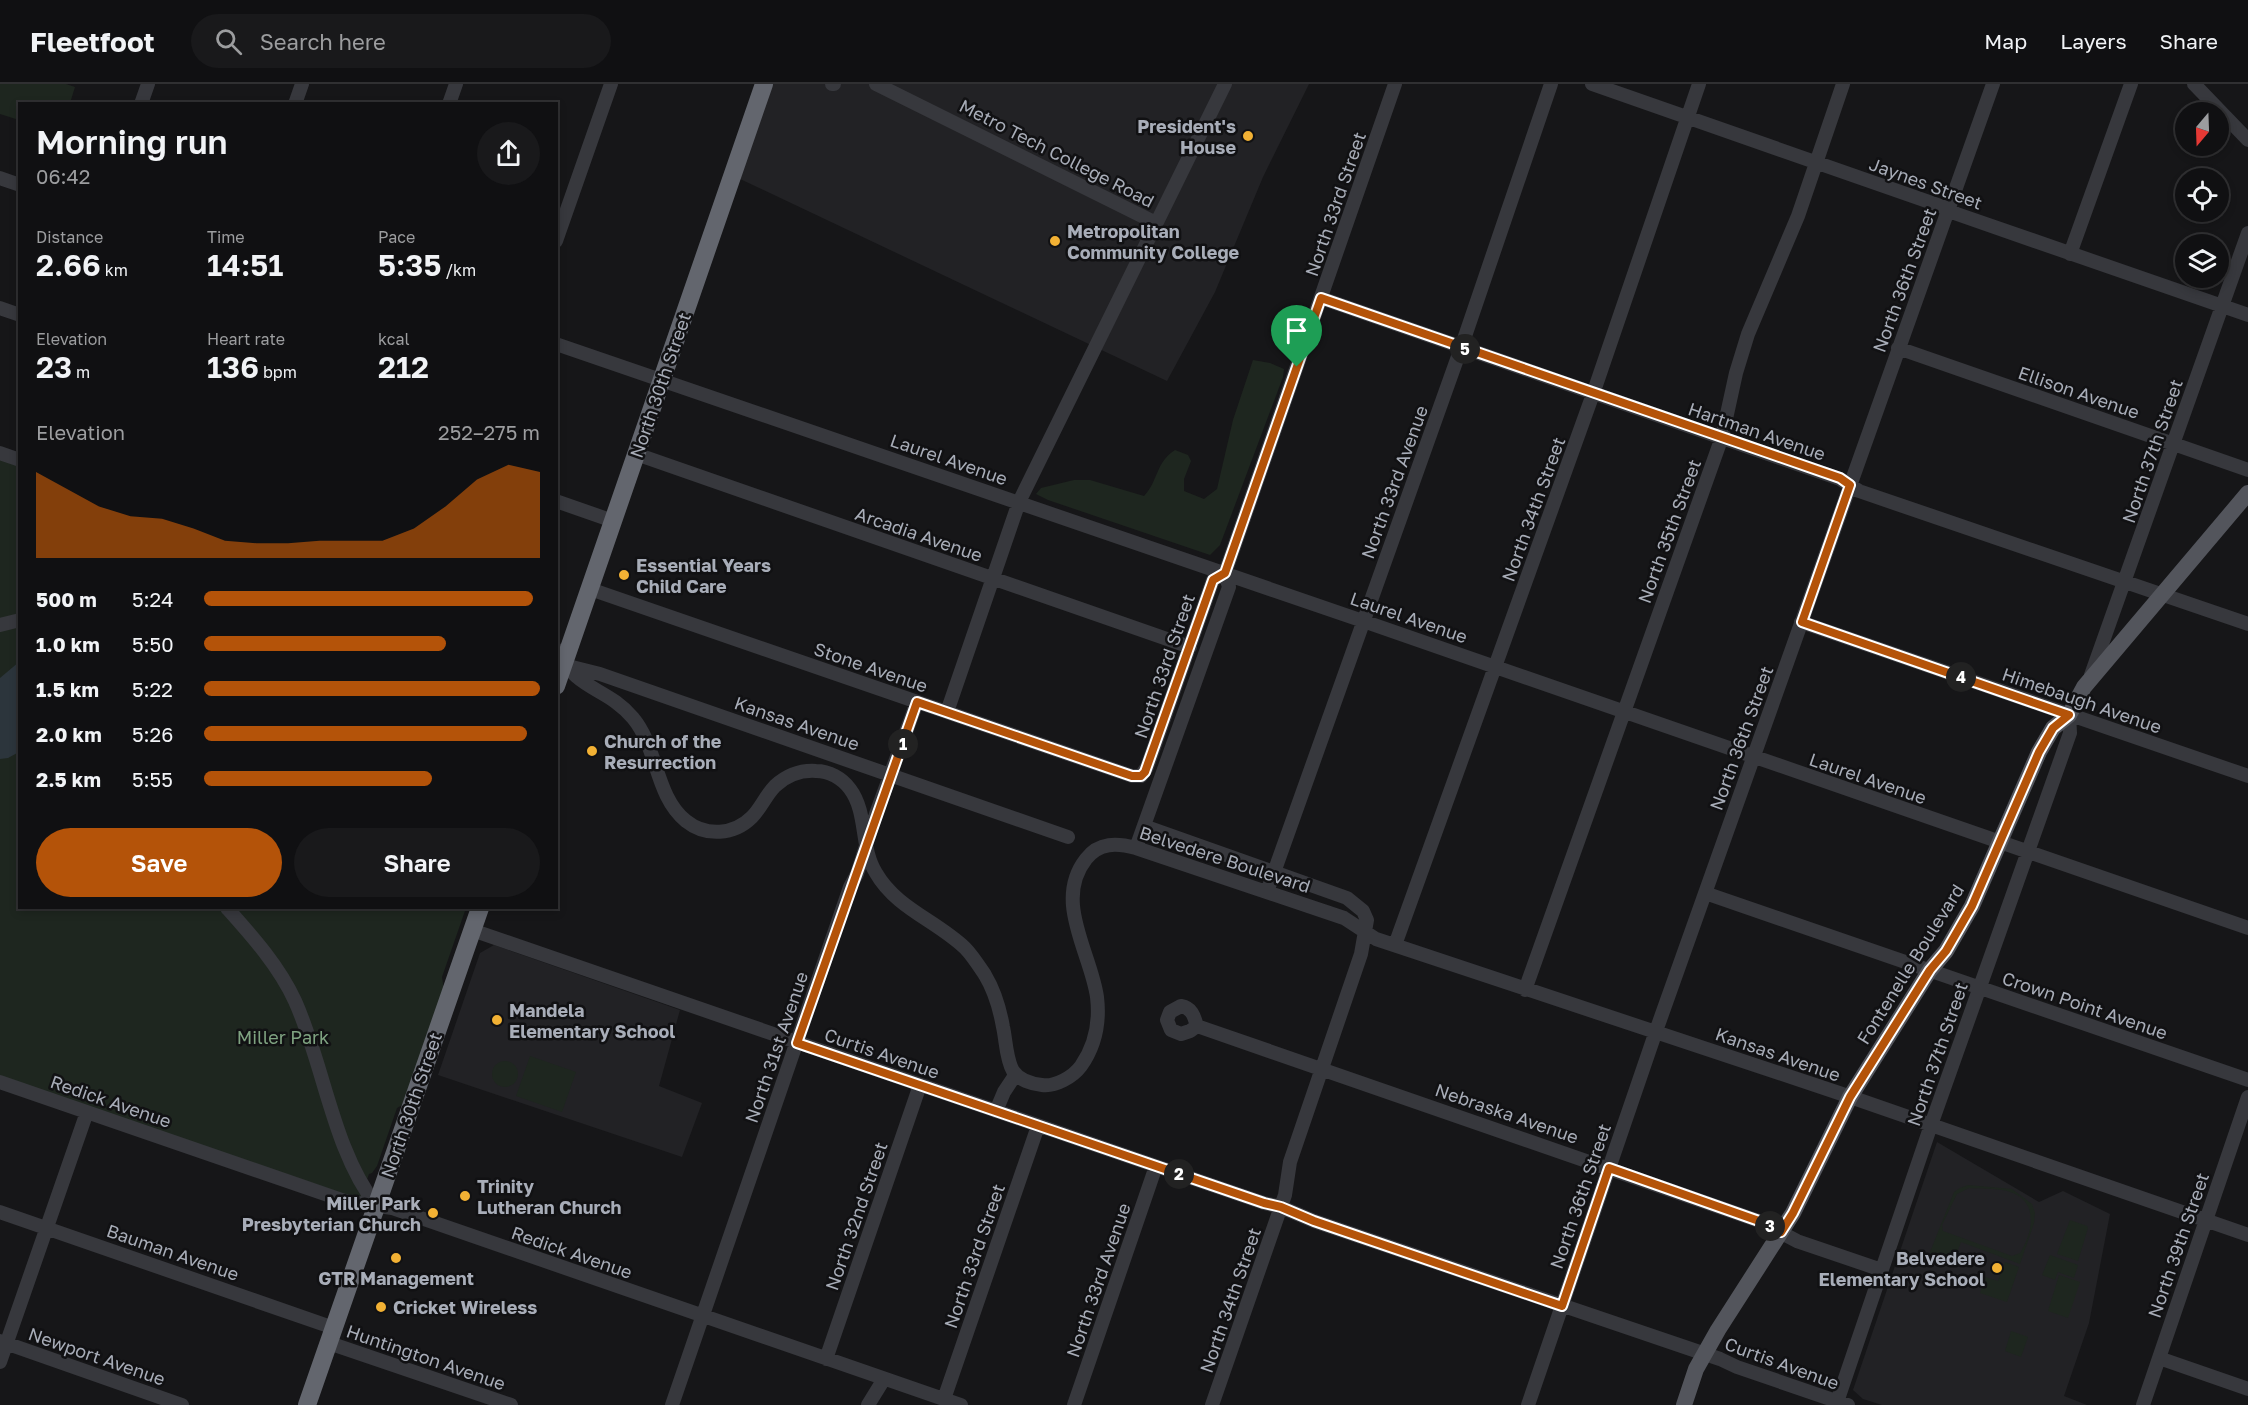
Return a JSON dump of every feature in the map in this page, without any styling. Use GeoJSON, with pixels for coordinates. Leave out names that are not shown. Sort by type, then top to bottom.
{"type":"FeatureCollection","features":[{"type":"Feature","properties":{"kind":"highway","name":"North 30th Street"},"geometry":{"type":"LineString","coordinates":[[559,660],[590,589],[764,84]]}},
{"type":"Feature","properties":{"kind":"highway","name":"North 30th Street"},"geometry":{"type":"LineString","coordinates":[[308,1405],[480,909]]}},
{"type":"Feature","properties":{"kind":"main road","name":"Fontenelle Boulevard"},"geometry":{"type":"LineString","coordinates":[[1684,1405],[1696,1370],[1793,1213],[1850,1097],[1930,970],[1946,951],[1972,906],[2039,752],[2053,728],[2069,715],[2089,681],[2248,493]]}},
{"type":"Feature","properties":{"kind":"street"},"geometry":{"type":"LineString","coordinates":[[142,102],[148,84]]}},
{"type":"Feature","properties":{"kind":"street"},"geometry":{"type":"LineString","coordinates":[[296,102],[302,84]]}},
{"type":"Feature","properties":{"kind":"street"},"geometry":{"type":"LineString","coordinates":[[450,102],[456,84]]}},
{"type":"Feature","properties":{"kind":"street"},"geometry":{"type":"LineString","coordinates":[[558,235],[611,84]]}},
{"type":"Feature","properties":{"kind":"street","name":"Metro Tech College Road"},"geometry":{"type":"LineString","coordinates":[[876,84],[1156,223]]}},
{"type":"Feature","properties":{"kind":"street","name":"Metro Tech College Road"},"geometry":{"type":"LineString","coordinates":[[1018,502],[1225,84]]}},
{"type":"Feature","properties":{"kind":"street","name":"North 33rd Street"},"geometry":{"type":"LineString","coordinates":[[1136,848],[1229,587],[1225,573],[1395,84]]}},
{"type":"Feature","properties":{"kind":"street","name":"North 33rd Avenue"},"geometry":{"type":"LineString","coordinates":[[1267,892],[1461,348],[1551,84]]}},
{"type":"Feature","properties":{"kind":"street","name":"Jaynes Street"},"geometry":{"type":"LineString","coordinates":[[1592,84],[2248,315]]}},
{"type":"Feature","properties":{"kind":"street","name":"North 34th Street"},"geometry":{"type":"LineString","coordinates":[[1395,945],[1593,394],[1699,84]]}},
{"type":"Feature","properties":{"kind":"street","name":"North 35th Street"},"geometry":{"type":"LineString","coordinates":[[1526,990],[1722,437],[1736,373],[1748,334],[1785,250],[1843,84]]}},
{"type":"Feature","properties":{"kind":"street","name":"North 36th Street"},"geometry":{"type":"LineString","coordinates":[[1528,1405],[1656,1031],[1993,84]]}},
{"type":"Feature","properties":{"kind":"street"},"geometry":{"type":"LineString","coordinates":[[2070,254],[2131,84]]}},
{"type":"Feature","properties":{"kind":"street"},"geometry":{"type":"LineString","coordinates":[[2194,84],[2248,140]]}},
{"type":"Feature","properties":{"kind":"street"},"geometry":{"type":"LineString","coordinates":[[0,178],[18,184]]}},
{"type":"Feature","properties":{"kind":"street","name":"North 37th Street"},"geometry":{"type":"LineString","coordinates":[[2089,681],[2248,233]]}},
{"type":"Feature","properties":{"kind":"street","name":"Hartman Avenue"},"geometry":{"type":"LineString","coordinates":[[1321,298],[1840,478],[1859,491],[2248,624]]}},
{"type":"Feature","properties":{"kind":"street"},"geometry":{"type":"LineString","coordinates":[[0,308],[18,314]]}},
{"type":"Feature","properties":{"kind":"street","name":"Laurel Avenue"},"geometry":{"type":"LineString","coordinates":[[558,345],[1625,711],[2248,928]]}},
{"type":"Feature","properties":{"kind":"street","name":"Ellison Avenue"},"geometry":{"type":"LineString","coordinates":[[1898,348],[2248,470]]}},
{"type":"Feature","properties":{"kind":"street"},"geometry":{"type":"LineString","coordinates":[[0,453],[18,459]]}},
{"type":"Feature","properties":{"kind":"street","name":"Arcadia Avenue"},"geometry":{"type":"LineString","coordinates":[[636,454],[1190,647]]}},
{"type":"Feature","properties":{"kind":"street"},"geometry":{"type":"LineString","coordinates":[[558,502],[613,521]]}},
{"type":"Feature","properties":{"kind":"street"},"geometry":{"type":"LineString","coordinates":[[946,712],[1018,502]]}},
{"type":"Feature","properties":{"kind":"street","name":"North 33rd Street"},"geometry":{"type":"LineString","coordinates":[[1141,776],[1147,767],[1213,580],[1225,573]]}},
{"type":"Feature","properties":{"kind":"street","name":"Stone Avenue"},"geometry":{"type":"LineString","coordinates":[[590,589],[1132,776],[1141,776]]}},
{"type":"Feature","properties":{"kind":"street"},"geometry":{"type":"LineString","coordinates":[[0,625],[18,620]]}},
{"type":"Feature","properties":{"kind":"street","name":"Himebaugh Avenue"},"geometry":{"type":"LineString","coordinates":[[1802,622],[2248,777]]}},
{"type":"Feature","properties":{"kind":"street"},"geometry":{"type":"LineString","coordinates":[[559,660],[580,681],[611,698],[634,719],[647,741],[670,802],[691,825],[712,832],[735,829],[752,817],[770,792],[785,778],[800,772],[822,771],[836,777],[851,790],[860,812],[873,870],[892,895],[965,948],[984,974],[996,1002],[1010,1064],[1016,1074],[1007,1086],[996,1111]]}},
{"type":"Feature","properties":{"kind":"street","name":"Kansas Avenue"},"geometry":{"type":"LineString","coordinates":[[559,660],[1068,837]]}},
{"type":"Feature","properties":{"kind":"street","name":"North 31st Avenue"},"geometry":{"type":"LineString","coordinates":[[672,1405],[917,702]]}},
{"type":"Feature","properties":{"kind":"street","name":"North 37th Street"},"geometry":{"type":"LineString","coordinates":[[1841,1404],[1882,1270],[1931,1125],[2070,733],[2069,715]]}},
{"type":"Feature","properties":{"kind":"street"},"geometry":{"type":"LineString","coordinates":[[1144,826],[1347,898],[1363,911],[1367,920],[1360,954],[1290,1162],[1281,1207],[1314,1221],[1705,1354]]}},
{"type":"Feature","properties":{"kind":"street","name":"Belvedere Boulevard"},"geometry":{"type":"LineString","coordinates":[[1016,1074],[1027,1081],[1051,1085],[1078,1070],[1089,1054],[1097,1026],[1097,996],[1076,921],[1072,890],[1081,865],[1090,853],[1104,846],[1113,844],[1136,848],[1344,918],[1365,932]]}},
{"type":"Feature","properties":{"kind":"street","name":"Crown Point Avenue"},"geometry":{"type":"LineString","coordinates":[[1705,893],[2248,1080]]}},
{"type":"Feature","properties":{"kind":"street"},"geometry":{"type":"LineString","coordinates":[[228,909],[283,979],[295,1001],[349,1157],[364,1188],[376,1205]]}},
{"type":"Feature","properties":{"kind":"street","name":"Curtis Avenue"},"geometry":{"type":"LineString","coordinates":[[472,930],[1038,1126],[1281,1207]]}},
{"type":"Feature","properties":{"kind":"street","name":"Kansas Avenue"},"geometry":{"type":"LineString","coordinates":[[1365,932],[1376,939],[1656,1031],[2248,1235]]}},
{"type":"Feature","properties":{"kind":"street","name":"Nebraska Avenue"},"geometry":{"type":"LineString","coordinates":[[1197,1026],[1759,1221],[1797,1241],[1882,1270]]}},
{"type":"Feature","properties":{"kind":"street","name":"Redick Avenue"},"geometry":{"type":"LineString","coordinates":[[0,1082],[342,1200],[396,1209],[961,1405]]}},
{"type":"Feature","properties":{"kind":"street","name":"North 32nd Street"},"geometry":{"type":"LineString","coordinates":[[826,1359],[920,1085]]}},
{"type":"Feature","properties":{"kind":"street","name":"North 39th Street"},"geometry":{"type":"LineString","coordinates":[[2143,1405],[2248,1097]]}},
{"type":"Feature","properties":{"kind":"street"},"geometry":{"type":"LineString","coordinates":[[0,1362],[3,1343],[87,1112]]}},
{"type":"Feature","properties":{"kind":"street","name":"North 33rd Street"},"geometry":{"type":"LineString","coordinates":[[944,1399],[1038,1126]]}},
{"type":"Feature","properties":{"kind":"street","name":"North 33rd Avenue"},"geometry":{"type":"LineString","coordinates":[[1074,1405],[1156,1166]]}},
{"type":"Feature","properties":{"kind":"street","name":"North 34th Street"},"geometry":{"type":"LineString","coordinates":[[1212,1405],[1281,1207]]}},
{"type":"Feature","properties":{"kind":"street","name":"Bauman Avenue"},"geometry":{"type":"LineString","coordinates":[[0,1212],[46,1227],[332,1335]]}},
{"type":"Feature","properties":{"kind":"street","name":"Huntington Avenue"},"geometry":{"type":"LineString","coordinates":[[332,1335],[511,1405]]}},
{"type":"Feature","properties":{"kind":"street","name":"Newport Avenue"},"geometry":{"type":"LineString","coordinates":[[3,1343],[182,1405]]}},
{"type":"Feature","properties":{"kind":"street","name":"Curtis Avenue"},"geometry":{"type":"LineString","coordinates":[[1705,1354],[1841,1404]]}},
{"type":"Feature","properties":{"kind":"street"},"geometry":{"type":"LineString","coordinates":[[2159,1358],[2248,1389]]}},
{"type":"Feature","properties":{"kind":"street"},"geometry":{"type":"LineString","coordinates":[[868,1405],[884,1379]]}},
{"type":"Feature","properties":{"kind":"shaded area","name":"Metropolitan Community College"},"geometry":{"type":"Polygon","coordinates":[[[771,84],[1309,84],[1263,177],[1215,292],[1167,381],[738,178],[771,84]]]}},
{"type":"Feature","properties":{"kind":"shaded area"},"geometry":{"type":"Polygon","coordinates":[[[18,663],[18,753],[0,759],[0,678],[18,663]]]}},
{"type":"Feature","properties":{"kind":"shaded area"},"geometry":{"type":"Polygon","coordinates":[[[494,945],[680,1010],[659,1086],[702,1103],[682,1157],[438,1075],[480,953],[494,945]]]}},
{"type":"Feature","properties":{"kind":"shaded area","name":"Belvedere Elementary School"},"geometry":{"type":"Polygon","coordinates":[[[1937,1142],[2039,1202],[2063,1191],[2110,1214],[2089,1323],[2064,1396],[2087,1405],[1882,1405],[1863,1399],[1853,1390],[1937,1142]]]}},
{"type":"Feature","properties":{"kind":"green space"},"geometry":{"type":"Polygon","coordinates":[[[0,84],[66,84],[75,87],[70,102],[18,102],[18,120],[0,114],[0,84]]]}},
{"type":"Feature","properties":{"kind":"green space"},"geometry":{"type":"Polygon","coordinates":[[[1253,360],[1270,363],[1284,369],[1283,377],[1220,545],[1210,555],[1036,494],[1041,488],[1074,480],[1090,480],[1144,496],[1164,460],[1175,450],[1188,455],[1191,461],[1184,479],[1184,491],[1204,499],[1217,489],[1233,420],[1253,360]]]}},
{"type":"Feature","properties":{"kind":"green space","name":"Miller Park"},"geometry":{"type":"Polygon","coordinates":[[[0,459],[18,464],[18,909],[466,909],[442,977],[444,990],[402,1105],[397,1108],[377,1166],[369,1174],[361,1197],[353,1197],[0,1077],[0,459]]]}},
{"type":"Feature","properties":{"kind":"green space"},"geometry":{"type":"Polygon","coordinates":[[[530,1056],[576,1072],[562,1112],[516,1096],[530,1056]]]}},
{"type":"Feature","properties":{"kind":"green space"},"geometry":{"type":"Polygon","coordinates":[[[505,1061],[514,1065],[518,1074],[514,1083],[505,1087],[496,1083],[492,1074],[496,1065],[505,1061]]]}},
{"type":"Feature","properties":{"kind":"green space"},"geometry":{"type":"Polygon","coordinates":[[[1968,1185],[2012,1189],[2032,1204],[2035,1213],[2034,1223],[2020,1264],[1961,1242],[1952,1265],[1928,1257],[1954,1192],[1968,1185]],[[1969,1188],[1957,1194],[1942,1225],[1943,1231],[2012,1256],[2020,1253],[2028,1235],[2031,1217],[2024,1201],[2007,1191],[1969,1188]]]}},
{"type":"Feature","properties":{"kind":"green space"},"geometry":{"type":"Polygon","coordinates":[[[2070,1220],[2088,1228],[2078,1261],[2057,1254],[2070,1220]]]}},
{"type":"Feature","properties":{"kind":"green space"},"geometry":{"type":"Polygon","coordinates":[[[2050,1255],[2078,1265],[2074,1278],[2058,1272],[2055,1280],[2042,1275],[2050,1255]]]}},
{"type":"Feature","properties":{"kind":"green space"},"geometry":{"type":"Polygon","coordinates":[[[2005,1262],[2019,1267],[2007,1302],[1980,1293],[1985,1277],[1998,1281],[2005,1262]]]}},
{"type":"Feature","properties":{"kind":"green space"},"geometry":{"type":"Polygon","coordinates":[[[2059,1275],[2080,1282],[2068,1318],[2048,1311],[2059,1275]]]}},
{"type":"Feature","properties":{"kind":"green space"},"geometry":{"type":"Polygon","coordinates":[[[2011,1331],[2028,1337],[2021,1357],[2005,1351],[2011,1331]]]}},
{"type":"Feature","properties":{"kind":"place","name":"President's House"},"geometry":{"type":"Point","coordinates":[1248,136]}},
{"type":"Feature","properties":{"kind":"place","name":"Metropolitan Community College"},"geometry":{"type":"Point","coordinates":[1055,241]}},
{"type":"Feature","properties":{"kind":"place","name":"Essential Years Child Care"},"geometry":{"type":"Point","coordinates":[624,575]}},
{"type":"Feature","properties":{"kind":"place","name":"Church of the Resurrection"},"geometry":{"type":"Point","coordinates":[592,751]}},
{"type":"Feature","properties":{"kind":"place","name":"Mandela Elementary School"},"geometry":{"type":"Point","coordinates":[497,1020]}},
{"type":"Feature","properties":{"kind":"place","name":"Trinity Lutheran Church"},"geometry":{"type":"Point","coordinates":[465,1196]}},
{"type":"Feature","properties":{"kind":"place","name":"Miller Park Presbyterian Church"},"geometry":{"type":"Point","coordinates":[433,1213]}},
{"type":"Feature","properties":{"kind":"place","name":"GTR Management"},"geometry":{"type":"Point","coordinates":[396,1258]}},
{"type":"Feature","properties":{"kind":"place","name":"Belvedere Elementary School"},"geometry":{"type":"Point","coordinates":[1997,1268]}},
{"type":"Feature","properties":{"kind":"place","name":"Cricket Wireless"},"geometry":{"type":"Point","coordinates":[381,1307]}},
{"type":"Feature","properties":{"kind":"route"},"geometry":{"type":"LineString","coordinates":[[1321,298],[1840,478],[1850,485],[1802,622],[2069,715],[2053,728],[2039,752],[1972,906],[1946,951],[1930,970],[1850,1097],[1793,1213],[1781,1232],[1759,1221],[1609,1168],[1562,1306],[1314,1221],[1281,1207],[797,1043],[850,887],[857,874],[876,813],[917,702],[1132,776],[1141,776],[1145,772],[1213,580],[1225,573],[1297,367],[1321,298]]}}]}
